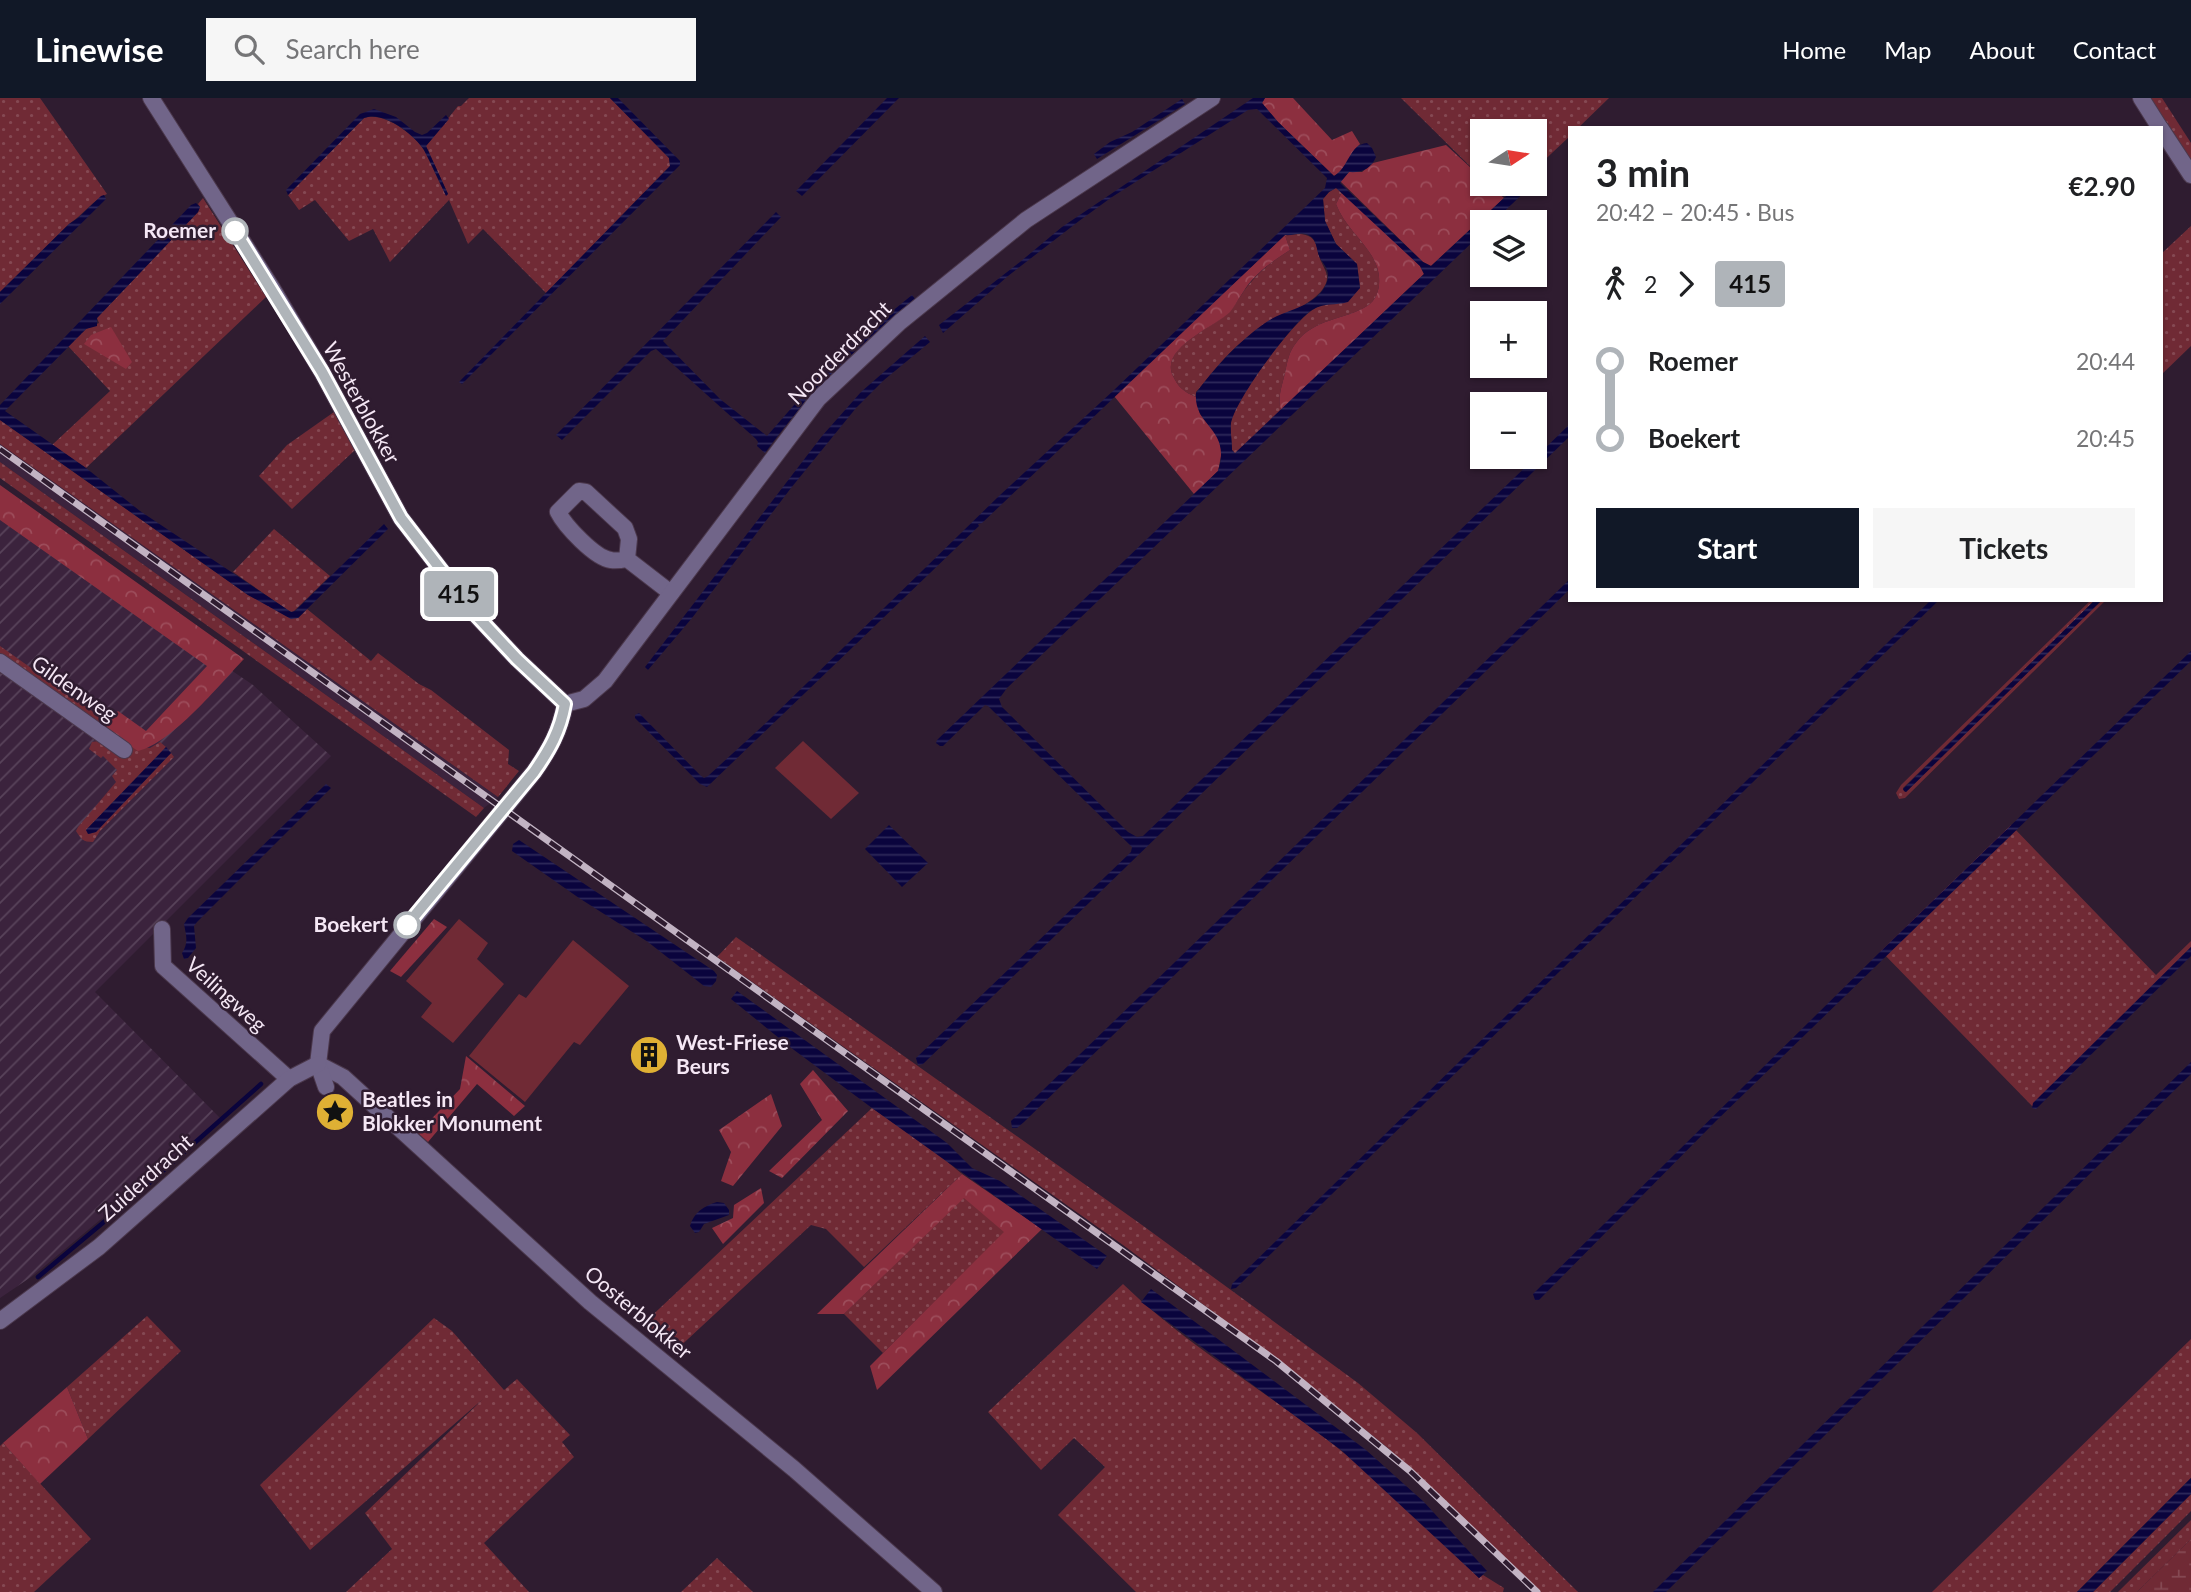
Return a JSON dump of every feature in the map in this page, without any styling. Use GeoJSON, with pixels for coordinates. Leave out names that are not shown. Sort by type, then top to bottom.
{"type":"FeatureCollection","features":[{"type":"Feature","properties":{"kind":"street","name":"Westerblokker"},"geometry":{"type":"LineString","coordinates":[[151,98],[278,298],[322,372],[401,518],[475,614],[517,659],[565,704]]}},
{"type":"Feature","properties":{"kind":"street","name":"Noorderdracht"},"geometry":{"type":"LineString","coordinates":[[565,704],[584,699],[595,691],[818,399],[900,322],[1026,220],[1212,98]]}},
{"type":"Feature","properties":{"kind":"street"},"geometry":{"type":"LineString","coordinates":[[2141,98],[2159,126]]}},
{"type":"Feature","properties":{"kind":"street"},"geometry":{"type":"LineString","coordinates":[[2163,132],[2191,175]]}},
{"type":"Feature","properties":{"kind":"street"},"geometry":{"type":"LineString","coordinates":[[627,559],[629,539],[625,528],[586,492],[579,491],[558,513],[563,524],[601,557],[612,561],[627,559],[671,593]]}},
{"type":"Feature","properties":{"kind":"street","name":"Gildenweg"},"geometry":{"type":"LineString","coordinates":[[0,662],[124,750]]}},
{"type":"Feature","properties":{"kind":"street"},"geometry":{"type":"LineString","coordinates":[[326,1087],[318,1064],[322,1031],[534,772],[553,744],[561,726],[565,704]]}},
{"type":"Feature","properties":{"kind":"street","name":"Veilingweg"},"geometry":{"type":"LineString","coordinates":[[162,929],[163,967],[289,1079]]}},
{"type":"Feature","properties":{"kind":"street","name":"Zuiderdracht"},"geometry":{"type":"LineString","coordinates":[[0,1321],[99,1247],[289,1079],[318,1064]]}},
{"type":"Feature","properties":{"kind":"street","name":"Oosterblokker"},"geometry":{"type":"LineString","coordinates":[[318,1064],[343,1077],[580,1293],[794,1469],[933,1592]]}},
{"type":"Feature","properties":{"kind":"shaded area"},"geometry":{"type":"Polygon","coordinates":[[[610,98],[618,98],[680,161],[680,165],[462,384],[459,382],[670,166],[669,158],[610,98]]]}},
{"type":"Feature","properties":{"kind":"shaded area"},"geometry":{"type":"Polygon","coordinates":[[[887,98],[899,98],[802,196],[796,191],[887,98]]]}},
{"type":"Feature","properties":{"kind":"shaded area"},"geometry":{"type":"Polygon","coordinates":[[[1253,98],[1265,98],[1262,103],[1278,122],[1334,176],[1343,168],[1356,147],[1367,143],[1376,157],[1374,161],[1365,169],[1349,172],[1340,183],[1423,262],[1431,266],[1470,230],[1470,244],[1007,688],[999,699],[1002,707],[1128,832],[1137,837],[1143,836],[1523,469],[1536,469],[923,1064],[918,1065],[916,1058],[1131,852],[1132,847],[988,706],[985,705],[943,746],[936,743],[937,740],[1218,471],[1220,445],[1200,413],[1196,393],[1211,373],[1255,330],[1310,302],[1322,291],[1328,273],[1312,238],[1304,234],[1285,235],[978,524],[979,526],[707,787],[700,784],[635,715],[639,713],[700,775],[704,778],[708,776],[1325,188],[1327,178],[1257,109],[1248,110],[1079,221],[1008,276],[943,333],[939,325],[1062,227],[1253,98]],[[1336,188],[1323,199],[1325,221],[1336,244],[1357,264],[1360,288],[1348,302],[1312,310],[1279,345],[1235,412],[1231,423],[1232,450],[1235,453],[1424,274],[1420,266],[1336,188]]]}},
{"type":"Feature","properties":{"kind":"shaded area"},"geometry":{"type":"Polygon","coordinates":[[[1182,99],[1185,104],[1097,159],[1094,154],[1110,142],[1132,132],[1182,99]]]}},
{"type":"Feature","properties":{"kind":"shaded area"},"geometry":{"type":"Polygon","coordinates":[[[374,109],[396,117],[422,135],[446,115],[449,119],[426,146],[448,194],[446,196],[419,144],[389,120],[372,116],[364,118],[288,195],[286,190],[360,114],[374,109]]]}},
{"type":"Feature","properties":{"kind":"shaded area"},"geometry":{"type":"Polygon","coordinates":[[[104,195],[106,199],[0,304],[0,292],[104,195]]]}},
{"type":"Feature","properties":{"kind":"shaded area"},"geometry":{"type":"Polygon","coordinates":[[[1506,196],[1520,196],[1506,210],[1491,210],[1506,196]]]}},
{"type":"Feature","properties":{"kind":"shaded area"},"geometry":{"type":"Polygon","coordinates":[[[196,203],[200,207],[198,212],[97,318],[97,326],[86,329],[5,411],[86,468],[140,511],[291,612],[384,524],[388,529],[298,618],[291,619],[248,595],[0,420],[0,405],[191,205],[196,203]]]}},
{"type":"Feature","properties":{"kind":"shaded area"},"geometry":{"type":"Polygon","coordinates":[[[776,212],[781,217],[663,341],[720,399],[767,436],[836,357],[912,295],[916,300],[835,371],[765,453],[757,446],[756,439],[656,349],[562,440],[556,435],[776,212]]]}},
{"type":"Feature","properties":{"kind":"shaded area"},"geometry":{"type":"Polygon","coordinates":[[[925,336],[930,342],[884,380],[856,408],[692,618],[648,670],[645,667],[822,436],[861,392],[925,336]]]}},
{"type":"Feature","properties":{"kind":"shaded area"},"geometry":{"type":"Polygon","coordinates":[[[1568,426],[1568,438],[1547,458],[1547,446],[1568,426]]]}},
{"type":"Feature","properties":{"kind":"shaded area"},"geometry":{"type":"Polygon","coordinates":[[[0,444],[498,797],[484,808],[0,462],[0,444]]]}},
{"type":"Feature","properties":{"kind":"shaded area"},"geometry":{"type":"Polygon","coordinates":[[[0,514],[253,685],[331,756],[95,992],[221,1119],[34,1275],[0,1298],[0,514]]]}},
{"type":"Feature","properties":{"kind":"shaded area"},"geometry":{"type":"Polygon","coordinates":[[[1568,581],[1568,591],[1024,1122],[1017,1128],[1012,1128],[1011,1121],[1568,581]]]}},
{"type":"Feature","properties":{"kind":"shaded area"},"geometry":{"type":"Polygon","coordinates":[[[1929,602],[1937,602],[1236,1288],[1231,1289],[1232,1284],[1929,602]]]}},
{"type":"Feature","properties":{"kind":"shaded area"},"geometry":{"type":"Polygon","coordinates":[[[2093,602],[2100,602],[1906,792],[1903,789],[2093,602]]]}},
{"type":"Feature","properties":{"kind":"shaded area"},"geometry":{"type":"Polygon","coordinates":[[[2191,651],[2191,661],[1716,1121],[1539,1300],[1535,1300],[1533,1294],[2191,651]]]}},
{"type":"Feature","properties":{"kind":"shaded area"},"geometry":{"type":"Polygon","coordinates":[[[166,747],[171,753],[96,832],[88,834],[86,830],[166,747]]]}},
{"type":"Feature","properties":{"kind":"shaded area"},"geometry":{"type":"Polygon","coordinates":[[[326,784],[331,788],[197,922],[194,926],[196,948],[184,959],[184,924],[188,918],[326,784]]]}},
{"type":"Feature","properties":{"kind":"shaded area"},"geometry":{"type":"Polygon","coordinates":[[[889,825],[928,863],[902,887],[865,849],[889,825]]]}},
{"type":"Feature","properties":{"kind":"shaded area"},"geometry":{"type":"Polygon","coordinates":[[[519,840],[714,971],[717,975],[716,981],[711,987],[704,986],[648,942],[512,851],[513,844],[519,840]]]}},
{"type":"Feature","properties":{"kind":"shaded area"},"geometry":{"type":"Polygon","coordinates":[[[2191,947],[2191,956],[2036,1109],[2032,1108],[2033,1103],[2191,947]]]}},
{"type":"Feature","properties":{"kind":"shaded area"},"geometry":{"type":"Polygon","coordinates":[[[737,991],[947,1143],[972,1168],[1000,1181],[1107,1256],[1097,1269],[872,1108],[731,999],[737,991]]]}},
{"type":"Feature","properties":{"kind":"shaded area"},"geometry":{"type":"Polygon","coordinates":[[[2191,1062],[2191,1074],[1666,1592],[1653,1592],[2191,1062]]]}},
{"type":"Feature","properties":{"kind":"shaded area"},"geometry":{"type":"Polygon","coordinates":[[[717,1202],[724,1203],[729,1215],[704,1224],[699,1232],[695,1233],[690,1226],[694,1217],[717,1202]]]}},
{"type":"Feature","properties":{"kind":"shaded area"},"geometry":{"type":"Polygon","coordinates":[[[1151,1289],[1366,1450],[1424,1502],[1487,1571],[1479,1578],[1341,1450],[1141,1302],[1151,1289]]]}},
{"type":"Feature","properties":{"kind":"shaded area"},"geometry":{"type":"Polygon","coordinates":[[[2191,1478],[2191,1494],[2093,1592],[2077,1592],[2191,1478]]]}},
{"type":"Feature","properties":{"kind":"green space"},"geometry":{"type":"Polygon","coordinates":[[[0,98],[40,98],[107,194],[69,224],[0,292],[0,98]]]}},
{"type":"Feature","properties":{"kind":"green space"},"geometry":{"type":"Polygon","coordinates":[[[469,98],[610,98],[669,158],[670,166],[546,293],[483,229],[468,244],[449,200],[390,262],[373,229],[349,241],[315,200],[299,210],[288,195],[364,118],[372,117],[389,121],[413,137],[424,150],[443,190],[448,194],[426,146],[458,106],[469,98]]]}},
{"type":"Feature","properties":{"kind":"green space"},"geometry":{"type":"Polygon","coordinates":[[[1265,98],[1293,98],[1332,140],[1352,131],[1360,144],[1334,176],[1278,122],[1262,103],[1265,98]]]}},
{"type":"Feature","properties":{"kind":"green space"},"geometry":{"type":"Polygon","coordinates":[[[1401,98],[1609,98],[1580,126],[1568,126],[1568,138],[1547,158],[1547,119],[1470,119],[1470,166],[1401,98]]]}},
{"type":"Feature","properties":{"kind":"green space"},"geometry":{"type":"Polygon","coordinates":[[[2145,98],[2162,98],[2191,143],[2191,168],[2145,98]]]}},
{"type":"Feature","properties":{"kind":"green space"},"geometry":{"type":"Polygon","coordinates":[[[1446,145],[1470,167],[1470,196],[1504,198],[1491,210],[1470,210],[1470,230],[1431,266],[1423,262],[1340,181],[1349,172],[1362,172],[1373,163],[1446,145]]]}},
{"type":"Feature","properties":{"kind":"green space"},"geometry":{"type":"Polygon","coordinates":[[[1336,188],[1342,192],[1336,204],[1341,214],[1377,267],[1377,293],[1367,306],[1321,324],[1303,335],[1289,357],[1281,387],[1281,410],[1235,454],[1232,450],[1231,422],[1265,363],[1290,331],[1311,311],[1360,288],[1357,264],[1336,244],[1325,221],[1323,199],[1336,188]]]}},
{"type":"Feature","properties":{"kind":"green space"},"geometry":{"type":"Polygon","coordinates":[[[1342,192],[1420,266],[1424,274],[1281,410],[1281,387],[1289,357],[1296,343],[1303,335],[1321,324],[1367,306],[1378,289],[1379,277],[1373,258],[1336,204],[1342,192]]]}},
{"type":"Feature","properties":{"kind":"green space"},"geometry":{"type":"Polygon","coordinates":[[[203,198],[266,297],[86,468],[52,445],[110,391],[68,346],[86,329],[99,323],[97,318],[198,212],[198,204],[203,198]]]}},
{"type":"Feature","properties":{"kind":"green space"},"geometry":{"type":"Polygon","coordinates":[[[2191,226],[2191,346],[2163,373],[2163,252],[2191,226]]]}},
{"type":"Feature","properties":{"kind":"green space"},"geometry":{"type":"Polygon","coordinates":[[[1301,234],[1312,238],[1316,244],[1327,277],[1322,290],[1307,303],[1244,340],[1196,392],[1196,397],[1185,391],[1173,376],[1171,366],[1174,356],[1190,339],[1229,312],[1256,276],[1290,250],[1285,235],[1301,234]]]}},
{"type":"Feature","properties":{"kind":"green space"},"geometry":{"type":"Polygon","coordinates":[[[1285,235],[1290,250],[1256,276],[1230,312],[1191,339],[1174,356],[1171,366],[1175,380],[1182,389],[1196,397],[1200,414],[1217,435],[1222,451],[1218,471],[1194,494],[1114,396],[1285,235]]]}},
{"type":"Feature","properties":{"kind":"green space"},"geometry":{"type":"Polygon","coordinates":[[[111,327],[132,362],[126,369],[84,344],[91,335],[111,327]]]}},
{"type":"Feature","properties":{"kind":"green space"},"geometry":{"type":"Polygon","coordinates":[[[334,412],[355,450],[292,509],[259,476],[287,445],[334,412]]]}},
{"type":"Feature","properties":{"kind":"green space"},"geometry":{"type":"Polygon","coordinates":[[[0,420],[248,595],[298,618],[307,609],[371,661],[378,653],[509,750],[508,764],[519,771],[498,797],[0,444],[0,420]]]}},
{"type":"Feature","properties":{"kind":"green space"},"geometry":{"type":"Polygon","coordinates":[[[0,462],[484,808],[476,817],[0,478],[0,462]]]}},
{"type":"Feature","properties":{"kind":"green space"},"geometry":{"type":"Polygon","coordinates":[[[0,485],[244,659],[194,712],[151,746],[138,751],[102,726],[118,711],[146,731],[207,666],[0,520],[0,485]]]}},
{"type":"Feature","properties":{"kind":"green space"},"geometry":{"type":"Polygon","coordinates":[[[274,529],[330,576],[293,612],[233,572],[274,529]]]}},
{"type":"Feature","properties":{"kind":"green space"},"geometry":{"type":"Polygon","coordinates":[[[2089,602],[2093,602],[1903,788],[1904,791],[1906,792],[2100,602],[2104,602],[1905,798],[1899,799],[1896,793],[1901,785],[2089,602]]]}},
{"type":"Feature","properties":{"kind":"green space"},"geometry":{"type":"Polygon","coordinates":[[[0,646],[106,721],[102,726],[0,653],[0,646]]]}},
{"type":"Feature","properties":{"kind":"green space"},"geometry":{"type":"Polygon","coordinates":[[[98,741],[120,758],[129,745],[150,748],[160,742],[166,747],[86,830],[89,834],[96,832],[171,753],[174,757],[100,831],[93,842],[90,842],[83,840],[76,831],[116,782],[112,776],[117,770],[103,756],[101,758],[89,749],[92,742],[98,741]]]}},
{"type":"Feature","properties":{"kind":"green space"},"geometry":{"type":"Polygon","coordinates":[[[803,741],[859,793],[831,819],[775,768],[803,741]]]}},
{"type":"Feature","properties":{"kind":"green space"},"geometry":{"type":"Polygon","coordinates":[[[2011,825],[2156,975],[2191,941],[2191,947],[2034,1108],[1881,951],[2011,825]]]}},
{"type":"Feature","properties":{"kind":"green space"},"geometry":{"type":"Polygon","coordinates":[[[434,919],[447,927],[401,977],[390,971],[434,919]]]}},
{"type":"Feature","properties":{"kind":"green space"},"geometry":{"type":"Polygon","coordinates":[[[459,919],[488,943],[477,959],[504,984],[453,1043],[421,1017],[432,1003],[406,981],[459,919]]]}},
{"type":"Feature","properties":{"kind":"green space"},"geometry":{"type":"Polygon","coordinates":[[[736,937],[1142,1225],[1358,1383],[1417,1433],[1578,1592],[1539,1592],[1388,1448],[1286,1366],[1123,1245],[717,957],[736,937]]]}},
{"type":"Feature","properties":{"kind":"green space"},"geometry":{"type":"Polygon","coordinates":[[[573,940],[629,986],[580,1045],[574,1042],[525,1102],[469,1056],[519,994],[526,998],[573,940]]]}},
{"type":"Feature","properties":{"kind":"green space"},"geometry":{"type":"Polygon","coordinates":[[[466,1056],[525,1106],[514,1116],[477,1084],[428,1142],[418,1133],[460,1089],[466,1056]]]}},
{"type":"Feature","properties":{"kind":"green space"},"geometry":{"type":"Polygon","coordinates":[[[813,1070],[848,1111],[782,1178],[769,1171],[822,1120],[800,1084],[813,1070]]]}},
{"type":"Feature","properties":{"kind":"green space"},"geometry":{"type":"Polygon","coordinates":[[[771,1094],[782,1126],[733,1186],[721,1181],[731,1152],[719,1130],[771,1094]]]}},
{"type":"Feature","properties":{"kind":"green space"},"geometry":{"type":"Polygon","coordinates":[[[872,1108],[962,1174],[864,1267],[826,1229],[811,1225],[674,1352],[642,1325],[872,1108]]]}},
{"type":"Feature","properties":{"kind":"green space"},"geometry":{"type":"Polygon","coordinates":[[[962,1174],[1042,1229],[877,1390],[870,1366],[1004,1232],[964,1198],[844,1314],[817,1314],[962,1174]]]}},
{"type":"Feature","properties":{"kind":"green space"},"geometry":{"type":"Polygon","coordinates":[[[761,1188],[764,1203],[723,1244],[712,1228],[733,1218],[734,1205],[761,1188]]]}},
{"type":"Feature","properties":{"kind":"green space"},"geometry":{"type":"Polygon","coordinates":[[[964,1197],[1005,1232],[883,1353],[844,1314],[964,1197]]]}},
{"type":"Feature","properties":{"kind":"green space"},"geometry":{"type":"Polygon","coordinates":[[[1123,1284],[1169,1324],[1341,1450],[1479,1578],[1483,1575],[1504,1588],[1503,1592],[1136,1592],[1058,1515],[1105,1467],[1074,1438],[1041,1470],[988,1412],[1123,1284]]]}},
{"type":"Feature","properties":{"kind":"green space"},"geometry":{"type":"Polygon","coordinates":[[[147,1316],[181,1351],[88,1439],[67,1387],[147,1316]]]}},
{"type":"Feature","properties":{"kind":"green space"},"geometry":{"type":"Polygon","coordinates":[[[434,1318],[452,1331],[504,1390],[517,1379],[570,1435],[562,1442],[574,1457],[484,1543],[529,1592],[346,1592],[392,1549],[365,1513],[483,1399],[310,1550],[260,1485],[434,1318]]]}},
{"type":"Feature","properties":{"kind":"green space"},"geometry":{"type":"Polygon","coordinates":[[[2191,1339],[2191,1478],[2077,1592],[1932,1592],[2191,1339]]]}},
{"type":"Feature","properties":{"kind":"green space"},"geometry":{"type":"Polygon","coordinates":[[[67,1387],[88,1439],[40,1484],[3,1443],[67,1387]]]}},
{"type":"Feature","properties":{"kind":"green space"},"geometry":{"type":"Polygon","coordinates":[[[3,1443],[91,1539],[34,1592],[0,1592],[0,1446],[3,1443]]]}},
{"type":"Feature","properties":{"kind":"green space"},"geometry":{"type":"Polygon","coordinates":[[[2191,1494],[2191,1511],[2110,1592],[2093,1592],[2191,1494]]]}},
{"type":"Feature","properties":{"kind":"green space"},"geometry":{"type":"Polygon","coordinates":[[[2191,1520],[2191,1539],[2137,1592],[2118,1592],[2191,1520]]]}},
{"type":"Feature","properties":{"kind":"green space"},"geometry":{"type":"Polygon","coordinates":[[[2191,1539],[2191,1592],[2137,1592],[2191,1539]]]}},
{"type":"Feature","properties":{"kind":"green space"},"geometry":{"type":"Polygon","coordinates":[[[717,1558],[753,1592],[681,1592],[717,1558]]]}},
{"type":"Feature","properties":{"kind":"waterway"},"geometry":{"type":"LineString","coordinates":[[38,1277],[261,1084]]}},
{"type":"Feature","properties":{"kind":"railway"},"geometry":{"type":"LineString","coordinates":[[0,449],[1276,1361],[1410,1471],[1537,1592]]}},
{"type":"Feature","properties":{"kind":"bus line","name":"415"},"geometry":{"type":"LineString","coordinates":[[235,231],[322,372],[401,518],[475,614],[517,659],[565,704],[561,726],[553,744],[534,772],[407,925]]}},
{"type":"Feature","properties":{"kind":"place","name":"Roemer"},"geometry":{"type":"Point","coordinates":[235,231]}},
{"type":"Feature","properties":{"kind":"place","name":"Boekert"},"geometry":{"type":"Point","coordinates":[407,925]}},
{"type":"Feature","properties":{"kind":"place","name":"West-Friese Beurs"},"geometry":{"type":"Point","coordinates":[649,1055]}},
{"type":"Feature","properties":{"kind":"place","name":"Beatles in Blokker Monument"},"geometry":{"type":"Point","coordinates":[335,1112]}}]}
